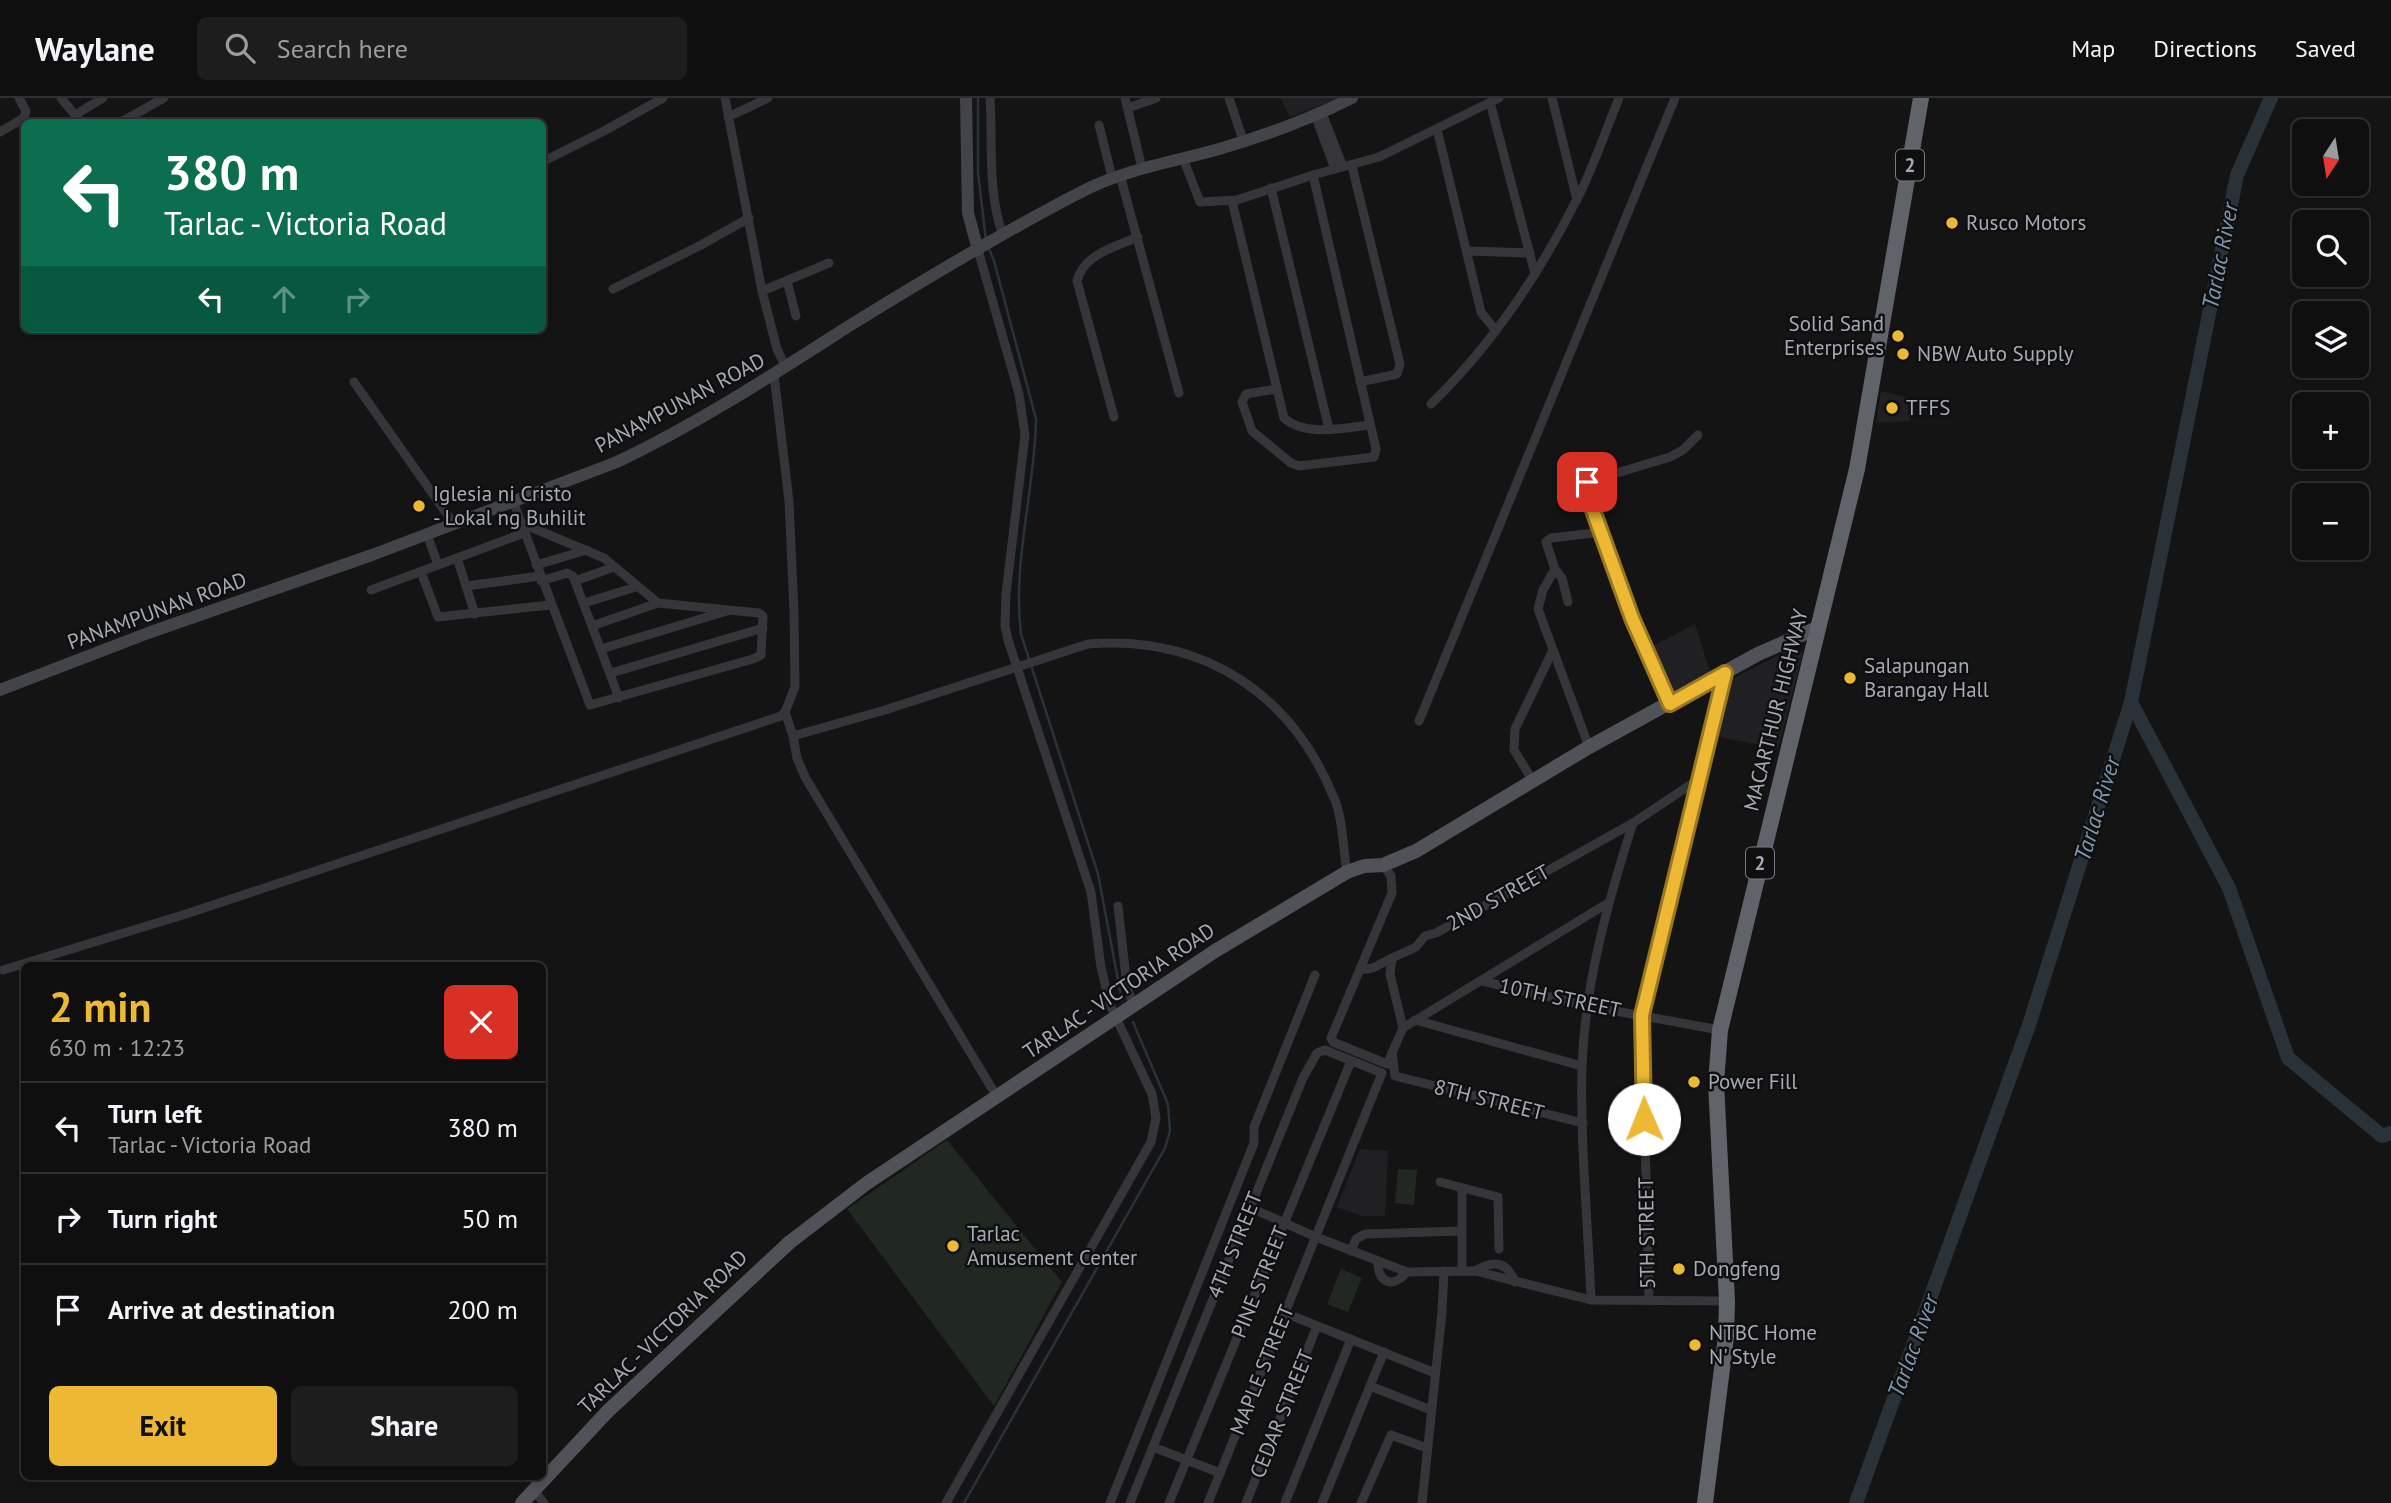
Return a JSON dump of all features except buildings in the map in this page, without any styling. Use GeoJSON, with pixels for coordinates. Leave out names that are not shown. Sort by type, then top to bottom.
{"type":"FeatureCollection","features":[{"type":"Feature","properties":{"kind":"highway","name":"MACARTHUR HIGHWAY"},"geometry":{"type":"LineString","coordinates":[[1705,1503],[1726,1337],[1727,1301],[1716,1092],[1720,1030],[1859,459],[1921,98]]}},
{"type":"Feature","properties":{"kind":"main road","name":"TARLAC - VICTORIA ROAD"},"geometry":{"type":"LineString","coordinates":[[546,1478],[608,1411],[790,1242],[867,1183],[1215,951],[1347,872],[1364,866],[1383,865],[1416,851],[1589,747],[1768,648],[1817,628]]}},
{"type":"Feature","properties":{"kind":"main road","name":"TARLAC - VICTORIA ROAD"},"geometry":{"type":"LineString","coordinates":[[522,1503],[544,1480]]}},
{"type":"Feature","properties":{"kind":"street"},"geometry":{"type":"LineString","coordinates":[[19,98],[26,111],[22,119]]}},
{"type":"Feature","properties":{"kind":"street"},"geometry":{"type":"LineString","coordinates":[[61,98],[78,119],[103,98]]}},
{"type":"Feature","properties":{"kind":"street"},"geometry":{"type":"LineString","coordinates":[[126,119],[164,98]]}},
{"type":"Feature","properties":{"kind":"street"},"geometry":{"type":"LineString","coordinates":[[546,160],[663,98]]}},
{"type":"Feature","properties":{"kind":"street"},"geometry":{"type":"LineString","coordinates":[[725,98],[762,291],[777,349],[786,368]]}},
{"type":"Feature","properties":{"kind":"street"},"geometry":{"type":"LineString","coordinates":[[728,117],[768,98]]}},
{"type":"Feature","properties":{"kind":"street"},"geometry":{"type":"LineString","coordinates":[[946,1503],[1151,1142],[1156,1118],[1152,1094],[1110,1005],[1101,967],[1091,891],[1025,664],[1008,640],[1005,613],[1023,458],[1023,418],[990,243],[968,213],[967,98]]}},
{"type":"Feature","properties":{"kind":"street"},"geometry":{"type":"LineString","coordinates":[[990,98],[992,184],[997,220],[990,243]]}},
{"type":"Feature","properties":{"kind":"street"},"geometry":{"type":"LineString","coordinates":[[1142,168],[1126,103],[1156,98]]}},
{"type":"Feature","properties":{"kind":"street"},"geometry":{"type":"LineString","coordinates":[[1229,98],[1244,140]]}},
{"type":"Feature","properties":{"kind":"street","name":"PANAMPUNAN ROAD"},"geometry":{"type":"LineString","coordinates":[[0,690],[148,633],[581,477],[646,448],[786,368],[850,326],[990,243],[1116,176],[1244,140],[1318,114],[1352,98]]}},
{"type":"Feature","properties":{"kind":"street"},"geometry":{"type":"LineString","coordinates":[[1552,98],[1577,200]]}},
{"type":"Feature","properties":{"kind":"street"},"geometry":{"type":"LineString","coordinates":[[1431,404],[1477,357],[1535,274],[1577,200],[1619,98]]}},
{"type":"Feature","properties":{"kind":"street"},"geometry":{"type":"LineString","coordinates":[[1419,721],[1675,98]]}},
{"type":"Feature","properties":{"kind":"street"},"geometry":{"type":"LineString","coordinates":[[1184,158],[1200,202],[1232,201],[1313,174],[1379,157],[1495,100],[1535,274]]}},
{"type":"Feature","properties":{"kind":"street"},"geometry":{"type":"LineString","coordinates":[[1318,114],[1343,167],[1400,365],[1397,374],[1360,382]]}},
{"type":"Feature","properties":{"kind":"street"},"geometry":{"type":"LineString","coordinates":[[0,132],[21,120]]}},
{"type":"Feature","properties":{"kind":"street"},"geometry":{"type":"LineString","coordinates":[[1099,125],[1138,237],[1179,393]]}},
{"type":"Feature","properties":{"kind":"street"},"geometry":{"type":"LineString","coordinates":[[1437,129],[1481,312],[1496,331]]}},
{"type":"Feature","properties":{"kind":"street"},"geometry":{"type":"LineString","coordinates":[[1277,389],[1246,394],[1241,402],[1252,431],[1291,463],[1299,466],[1374,457],[1376,449],[1313,174]]}},
{"type":"Feature","properties":{"kind":"street"},"geometry":{"type":"LineString","coordinates":[[1270,188],[1329,429]]}},
{"type":"Feature","properties":{"kind":"street"},"geometry":{"type":"LineString","coordinates":[[1232,201],[1284,418],[1301,428],[1329,429],[1369,425]]}},
{"type":"Feature","properties":{"kind":"street"},"geometry":{"type":"LineString","coordinates":[[613,289],[749,218]]}},
{"type":"Feature","properties":{"kind":"street"},"geometry":{"type":"LineString","coordinates":[[1114,417],[1077,281],[1091,259],[1138,237]]}},
{"type":"Feature","properties":{"kind":"street"},"geometry":{"type":"LineString","coordinates":[[1467,251],[1530,253]]}},
{"type":"Feature","properties":{"kind":"street"},"geometry":{"type":"LineString","coordinates":[[762,291],[829,263]]}},
{"type":"Feature","properties":{"kind":"street"},"geometry":{"type":"LineString","coordinates":[[787,281],[796,316]]}},
{"type":"Feature","properties":{"kind":"street"},"geometry":{"type":"LineString","coordinates":[[22,962],[189,913],[781,716],[795,687],[793,575],[789,501],[774,375]]}},
{"type":"Feature","properties":{"kind":"street"},"geometry":{"type":"LineString","coordinates":[[354,382],[454,524]]}},
{"type":"Feature","properties":{"kind":"street"},"geometry":{"type":"LineString","coordinates":[[1670,704],[1632,618],[1586,491],[1587,482],[1670,457],[1683,450],[1698,435]]}},
{"type":"Feature","properties":{"kind":"street"},"geometry":{"type":"LineString","coordinates":[[513,501],[550,605],[590,705],[759,657],[763,648],[763,616],[759,613],[657,603],[592,626]]}},
{"type":"Feature","properties":{"kind":"street"},"geometry":{"type":"LineString","coordinates":[[521,523],[604,558],[657,603]]}},
{"type":"Feature","properties":{"kind":"street"},"geometry":{"type":"LineString","coordinates":[[1568,602],[1562,578],[1555,569],[1546,545],[1548,540],[1603,532]]}},
{"type":"Feature","properties":{"kind":"street"},"geometry":{"type":"LineString","coordinates":[[371,590],[524,533]]}},
{"type":"Feature","properties":{"kind":"street"},"geometry":{"type":"LineString","coordinates":[[427,534],[438,565]]}},
{"type":"Feature","properties":{"kind":"street"},"geometry":{"type":"LineString","coordinates":[[536,565],[587,550]]}},
{"type":"Feature","properties":{"kind":"street"},"geometry":{"type":"LineString","coordinates":[[457,558],[475,614]]}},
{"type":"Feature","properties":{"kind":"street"},"geometry":{"type":"LineString","coordinates":[[575,581],[614,567]]}},
{"type":"Feature","properties":{"kind":"street"},"geometry":{"type":"LineString","coordinates":[[1555,569],[1543,590],[1538,609],[1589,747]]}},
{"type":"Feature","properties":{"kind":"street"},"geometry":{"type":"LineString","coordinates":[[421,572],[438,617],[550,605]]}},
{"type":"Feature","properties":{"kind":"street"},"geometry":{"type":"LineString","coordinates":[[467,586],[567,573],[573,576],[619,698]]}},
{"type":"Feature","properties":{"kind":"street"},"geometry":{"type":"LineString","coordinates":[[584,603],[636,587]]}},
{"type":"Feature","properties":{"kind":"street"},"geometry":{"type":"LineString","coordinates":[[601,649],[733,610]]}},
{"type":"Feature","properties":{"kind":"street"},"geometry":{"type":"LineString","coordinates":[[611,673],[763,628]]}},
{"type":"Feature","properties":{"kind":"street"},"geometry":{"type":"LineString","coordinates":[[793,736],[897,706],[1088,644],[1121,641],[1195,657],[1225,670],[1252,687],[1293,726],[1318,765],[1336,801],[1347,872]]}},
{"type":"Feature","properties":{"kind":"street"},"geometry":{"type":"LineString","coordinates":[[1533,781],[1514,750],[1515,729],[1553,650]]}},
{"type":"Feature","properties":{"kind":"street","name":"5TH STREET"},"geometry":{"type":"LineString","coordinates":[[1649,1300],[1642,1015],[1725,673]]}},
{"type":"Feature","properties":{"kind":"street"},"geometry":{"type":"LineString","coordinates":[[785,712],[805,777],[997,1097]]}},
{"type":"Feature","properties":{"kind":"street","name":"2ND STREET"},"geometry":{"type":"LineString","coordinates":[[1360,970],[1373,968],[1416,947],[1425,936],[1436,933],[1633,823],[1699,779]]}},
{"type":"Feature","properties":{"kind":"street"},"geometry":{"type":"LineString","coordinates":[[1591,1300],[1582,1066],[1588,1006],[1608,903],[1633,823]]}},
{"type":"Feature","properties":{"kind":"street"},"geometry":{"type":"LineString","coordinates":[[1383,865],[1391,876],[1392,894],[1331,1038],[1333,1042],[1384,1069]]}},
{"type":"Feature","properties":{"kind":"street"},"geometry":{"type":"LineString","coordinates":[[1316,1237],[1403,1028],[1608,903]]}},
{"type":"Feature","properties":{"kind":"street"},"geometry":{"type":"LineString","coordinates":[[1118,906],[1127,987],[1134,1007]]}},
{"type":"Feature","properties":{"kind":"street"},"geometry":{"type":"LineString","coordinates":[[1392,958],[1390,974],[1403,1028]]}},
{"type":"Feature","properties":{"kind":"street"},"geometry":{"type":"LineString","coordinates":[[1,968],[21,962]]}},
{"type":"Feature","properties":{"kind":"street"},"geometry":{"type":"LineString","coordinates":[[1110,1503],[1254,1143],[1254,1127],[1315,975]]}},
{"type":"Feature","properties":{"kind":"street","name":"10TH STREET"},"geometry":{"type":"LineString","coordinates":[[1482,981],[1588,1006],[1720,1030]]}},
{"type":"Feature","properties":{"kind":"street"},"geometry":{"type":"LineString","coordinates":[[1415,1020],[1582,1066]]}},
{"type":"Feature","properties":{"kind":"street","name":"4TH STREET"},"geometry":{"type":"LineString","coordinates":[[1130,1503],[1303,1078],[1317,1053],[1325,1050],[1351,1061]]}},
{"type":"Feature","properties":{"kind":"street","name":"8TH STREET"},"geometry":{"type":"LineString","coordinates":[[1392,1051],[1395,1076],[1583,1124]]}},
{"type":"Feature","properties":{"kind":"street"},"geometry":{"type":"LineString","coordinates":[[1351,1061],[1384,1069]]}},
{"type":"Feature","properties":{"kind":"street","name":"PINE STREET"},"geometry":{"type":"LineString","coordinates":[[1169,1503],[1351,1061]]}},
{"type":"Feature","properties":{"kind":"street"},"geometry":{"type":"LineString","coordinates":[[1440,1182],[1498,1197],[1499,1249]]}},
{"type":"Feature","properties":{"kind":"street"},"geometry":{"type":"LineString","coordinates":[[1462,1188],[1462,1270]]}},
{"type":"Feature","properties":{"kind":"street"},"geometry":{"type":"LineString","coordinates":[[1251,1208],[1316,1237],[1407,1272],[1475,1271],[1591,1300],[1727,1301]]}},
{"type":"Feature","properties":{"kind":"street"},"geometry":{"type":"LineString","coordinates":[[1351,1251],[1356,1239],[1365,1234],[1461,1231]]}},
{"type":"Feature","properties":{"kind":"street","name":"MAPLE STREET"},"geometry":{"type":"LineString","coordinates":[[1208,1503],[1316,1237]]}},
{"type":"Feature","properties":{"kind":"street"},"geometry":{"type":"LineString","coordinates":[[1378,1262],[1378,1272],[1392,1283],[1400,1280],[1407,1272]]}},
{"type":"Feature","properties":{"kind":"street"},"geometry":{"type":"LineString","coordinates":[[1475,1271],[1491,1263],[1499,1264],[1507,1267],[1515,1282]]}},
{"type":"Feature","properties":{"kind":"street"},"geometry":{"type":"LineString","coordinates":[[1422,1503],[1444,1271]]}},
{"type":"Feature","properties":{"kind":"street"},"geometry":{"type":"LineString","coordinates":[[1285,1313],[1435,1373]]}},
{"type":"Feature","properties":{"kind":"street","name":"CEDAR STREET"},"geometry":{"type":"LineString","coordinates":[[1246,1503],[1317,1326]]}},
{"type":"Feature","properties":{"kind":"street"},"geometry":{"type":"LineString","coordinates":[[1284,1503],[1351,1339]]}},
{"type":"Feature","properties":{"kind":"street"},"geometry":{"type":"LineString","coordinates":[[1322,1503],[1384,1352]]}},
{"type":"Feature","properties":{"kind":"street"},"geometry":{"type":"LineString","coordinates":[[1370,1386],[1431,1410]]}},
{"type":"Feature","properties":{"kind":"street"},"geometry":{"type":"LineString","coordinates":[[1361,1503],[1391,1435],[1427,1448]]}},
{"type":"Feature","properties":{"kind":"street"},"geometry":{"type":"LineString","coordinates":[[1153,1447],[1220,1474]]}},
{"type":"Feature","properties":{"kind":"street"},"geometry":{"type":"LineString","coordinates":[[534,1491],[544,1503]]}},
{"type":"Feature","properties":{"kind":"shaded area"},"geometry":{"type":"Polygon","coordinates":[[[1280,98],[1341,98],[1290,117],[1280,98]]]}},
{"type":"Feature","properties":{"kind":"shaded area"},"geometry":{"type":"Polygon","coordinates":[[[1881,391],[1914,399],[1910,421],[1876,423],[1881,391]]]}},
{"type":"Feature","properties":{"kind":"shaded area"},"geometry":{"type":"Polygon","coordinates":[[[1695,624],[1711,675],[1668,698],[1649,648],[1695,624]]]}},
{"type":"Feature","properties":{"kind":"shaded area"},"geometry":{"type":"Polygon","coordinates":[[[1790,649],[1803,652],[1778,749],[1716,736],[1728,681],[1790,649]]]}},
{"type":"Feature","properties":{"kind":"shaded area","name":"Tarlac Amusement Center"},"geometry":{"type":"Polygon","coordinates":[[[947,1140],[1062,1282],[994,1406],[847,1209],[947,1140]]]}},
{"type":"Feature","properties":{"kind":"shaded area"},"geometry":{"type":"Polygon","coordinates":[[[1360,1149],[1388,1151],[1385,1216],[1362,1216],[1337,1207],[1360,1149]]]}},
{"type":"Feature","properties":{"kind":"shaded area"},"geometry":{"type":"Polygon","coordinates":[[[1398,1169],[1417,1170],[1414,1205],[1395,1203],[1398,1169]]]}},
{"type":"Feature","properties":{"kind":"shaded area"},"geometry":{"type":"Polygon","coordinates":[[[1341,1269],[1362,1278],[1348,1312],[1327,1304],[1341,1269]]]}},
{"type":"Feature","properties":{"kind":"waterway"},"geometry":{"type":"LineString","coordinates":[[978,98],[978,173],[986,240]]}},
{"type":"Feature","properties":{"kind":"waterway","name":"Tarlac River"},"geometry":{"type":"LineString","coordinates":[[1856,1503],[2029,1025],[2131,702],[2237,175],[2271,98]]}},
{"type":"Feature","properties":{"kind":"waterway"},"geometry":{"type":"LineString","coordinates":[[988,246],[1036,419],[1019,580],[1021,634],[1098,874],[1122,1001]]}},
{"type":"Feature","properties":{"kind":"waterway"},"geometry":{"type":"LineString","coordinates":[[2131,702],[2229,888],[2288,1058],[2382,1136],[2391,1133]]}},
{"type":"Feature","properties":{"kind":"waterway"},"geometry":{"type":"LineString","coordinates":[[964,1503],[1165,1148],[1170,1131],[1168,1104],[1133,1022]]}},
{"type":"Feature","properties":{"kind":"place","name":"Rusco Motors"},"geometry":{"type":"Point","coordinates":[1952,223]}},
{"type":"Feature","properties":{"kind":"place","name":"Solid Sand Enterprises"},"geometry":{"type":"Point","coordinates":[1898,336]}},
{"type":"Feature","properties":{"kind":"place","name":"NBW Auto Supply"},"geometry":{"type":"Point","coordinates":[1903,354]}},
{"type":"Feature","properties":{"kind":"place","name":"TFFS"},"geometry":{"type":"Point","coordinates":[1892,408]}},
{"type":"Feature","properties":{"kind":"place","name":"Iglesia ni Cristo - Lokal ng Buhilit"},"geometry":{"type":"Point","coordinates":[419,506]}},
{"type":"Feature","properties":{"kind":"place","name":"Salapungan Barangay Hall"},"geometry":{"type":"Point","coordinates":[1850,678]}},
{"type":"Feature","properties":{"kind":"place","name":"Power Fill"},"geometry":{"type":"Point","coordinates":[1694,1082]}},
{"type":"Feature","properties":{"kind":"place","name":"Tarlac Amusement Center"},"geometry":{"type":"Point","coordinates":[953,1246]}},
{"type":"Feature","properties":{"kind":"place","name":"Dongfeng"},"geometry":{"type":"Point","coordinates":[1679,1269]}},
{"type":"Feature","properties":{"kind":"place","name":"NTBC Home N' Style"},"geometry":{"type":"Point","coordinates":[1695,1345]}},
{"type":"Feature","properties":{"kind":"route"},"geometry":{"type":"LineString","coordinates":[[1587,482],[1586,491],[1632,618],[1670,704],[1725,673],[1642,1015],[1644,1119]]}}]}
